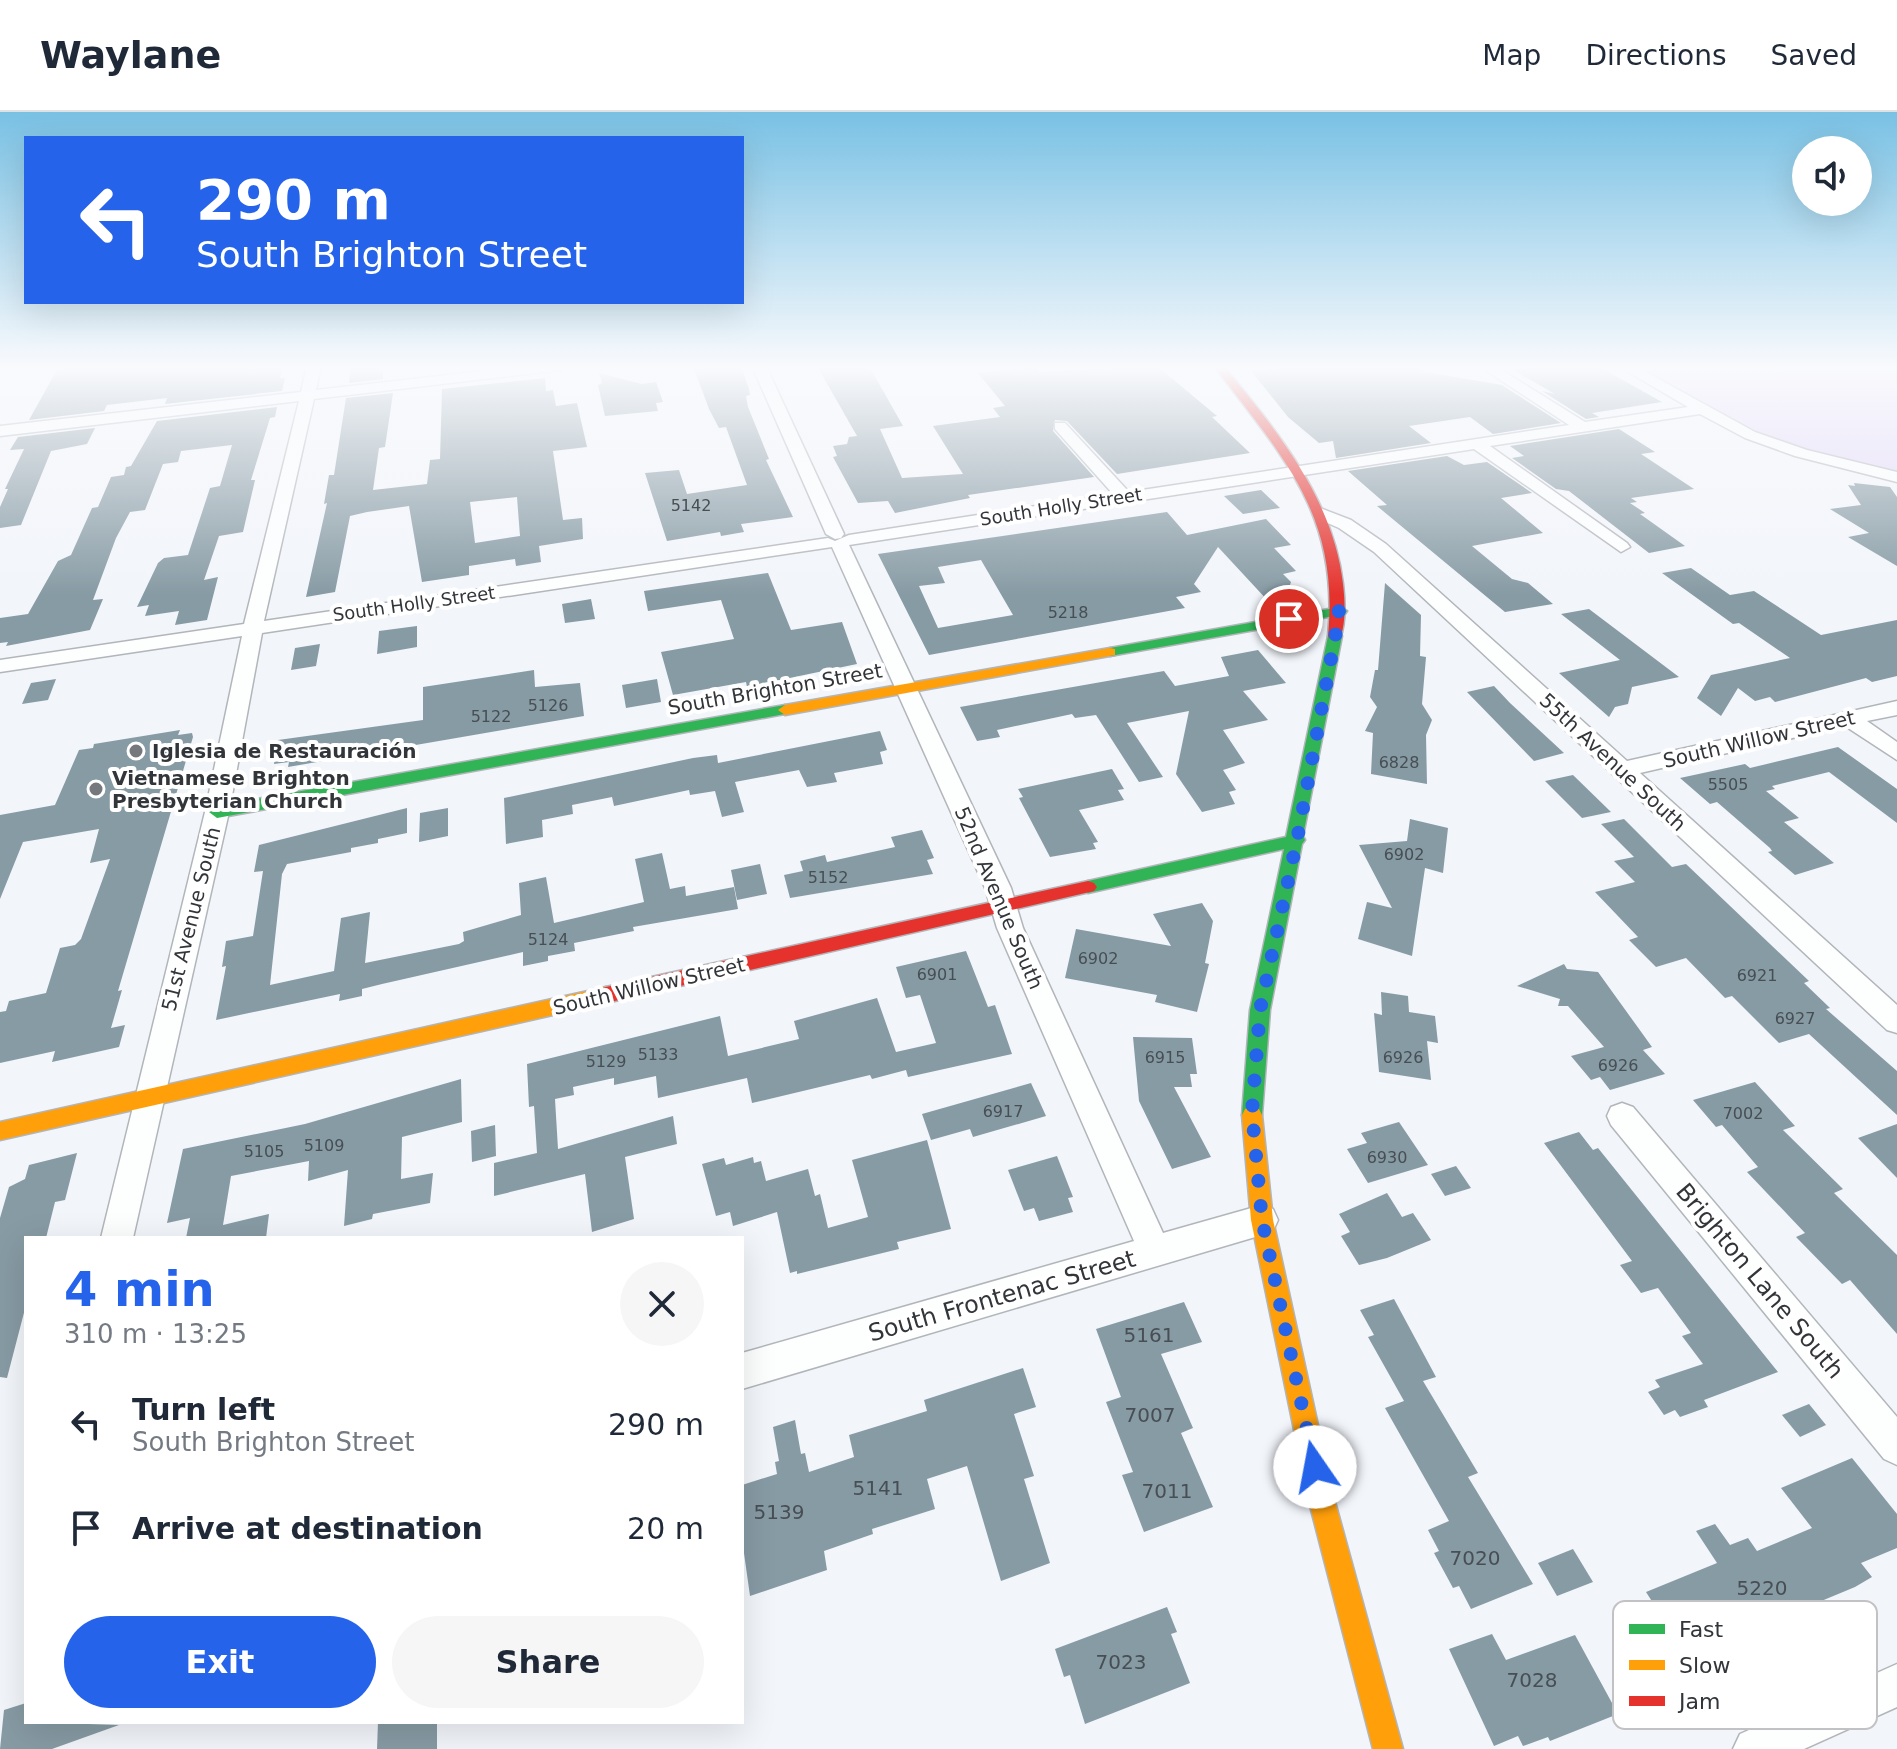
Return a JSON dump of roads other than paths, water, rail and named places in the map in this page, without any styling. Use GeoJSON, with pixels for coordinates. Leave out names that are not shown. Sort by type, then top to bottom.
{"type":"FeatureCollection","features":[{"type":"Feature","properties":{"kind":"street","name":"51st Avenue South"},"geometry":{"type":"LineString","coordinates":[[117,1236],[217,812],[253,628],[297,442]]}},
{"type":"Feature","properties":{"kind":"street","name":"52nd Avenue South"},"geometry":{"type":"LineString","coordinates":[[793,442],[1005,907],[1010,928],[1155,1252]]}},
{"type":"Feature","properties":{"kind":"street"},"geometry":{"type":"LineString","coordinates":[[1075,442],[1125,498]]}},
{"type":"Feature","properties":{"kind":"street"},"geometry":{"type":"LineString","coordinates":[[1276,442],[1296,470],[1320,513],[1341,585],[1340,611],[1297,840],[1260,1010],[1252,1112],[1262,1220],[1321,1498],[1388,1749]]}},
{"type":"Feature","properties":{"kind":"street","name":"South Holly Street"},"geometry":{"type":"LineString","coordinates":[[0,666],[1480,442]]}},
{"type":"Feature","properties":{"kind":"street"},"geometry":{"type":"LineString","coordinates":[[1771,442],[1897,477]]}},
{"type":"Feature","properties":{"kind":"street"},"geometry":{"type":"LineString","coordinates":[[1476,443],[1621,547]]}},
{"type":"Feature","properties":{"kind":"street","name":"55th Avenue South"},"geometry":{"type":"LineString","coordinates":[[1320,513],[1345,524],[1380,548],[1897,1022]]}},
{"type":"Feature","properties":{"kind":"street","name":"South Brighton Street"},"geometry":{"type":"LineString","coordinates":[[217,812],[1340,611]]}},
{"type":"Feature","properties":{"kind":"street","name":"South Willow Street"},"geometry":{"type":"LineString","coordinates":[[1622,770],[1897,708]]}},
{"type":"Feature","properties":{"kind":"street"},"geometry":{"type":"LineString","coordinates":[[1849,719],[1897,753]]}},
{"type":"Feature","properties":{"kind":"street","name":"South Willow Street"},"geometry":{"type":"LineString","coordinates":[[0,1131],[1297,840]]}},
{"type":"Feature","properties":{"kind":"street","name":"Brighton Lane South"},"geometry":{"type":"LineString","coordinates":[[1622,1116],[1897,1446]]}},
{"type":"Feature","properties":{"kind":"street","name":"South Frontenac Street"},"geometry":{"type":"LineString","coordinates":[[744,1370],[1262,1220]]}},
{"type":"Feature","properties":{"kind":"street"},"geometry":{"type":"LineString","coordinates":[[1877,1694],[1897,1685]]}},
{"type":"Feature","properties":{"kind":"street"},"geometry":{"type":"LineString","coordinates":[[1755,1749],[1799,1729]]}},
{"type":"Feature","properties":{"kind":"place","name":"Iglesia de Restauración"},"geometry":{"type":"Point","coordinates":[136,751]}},
{"type":"Feature","properties":{"kind":"place","name":"Vietnamese Brighton Presbyterian Church"},"geometry":{"type":"Point","coordinates":[96,789]}}]}
